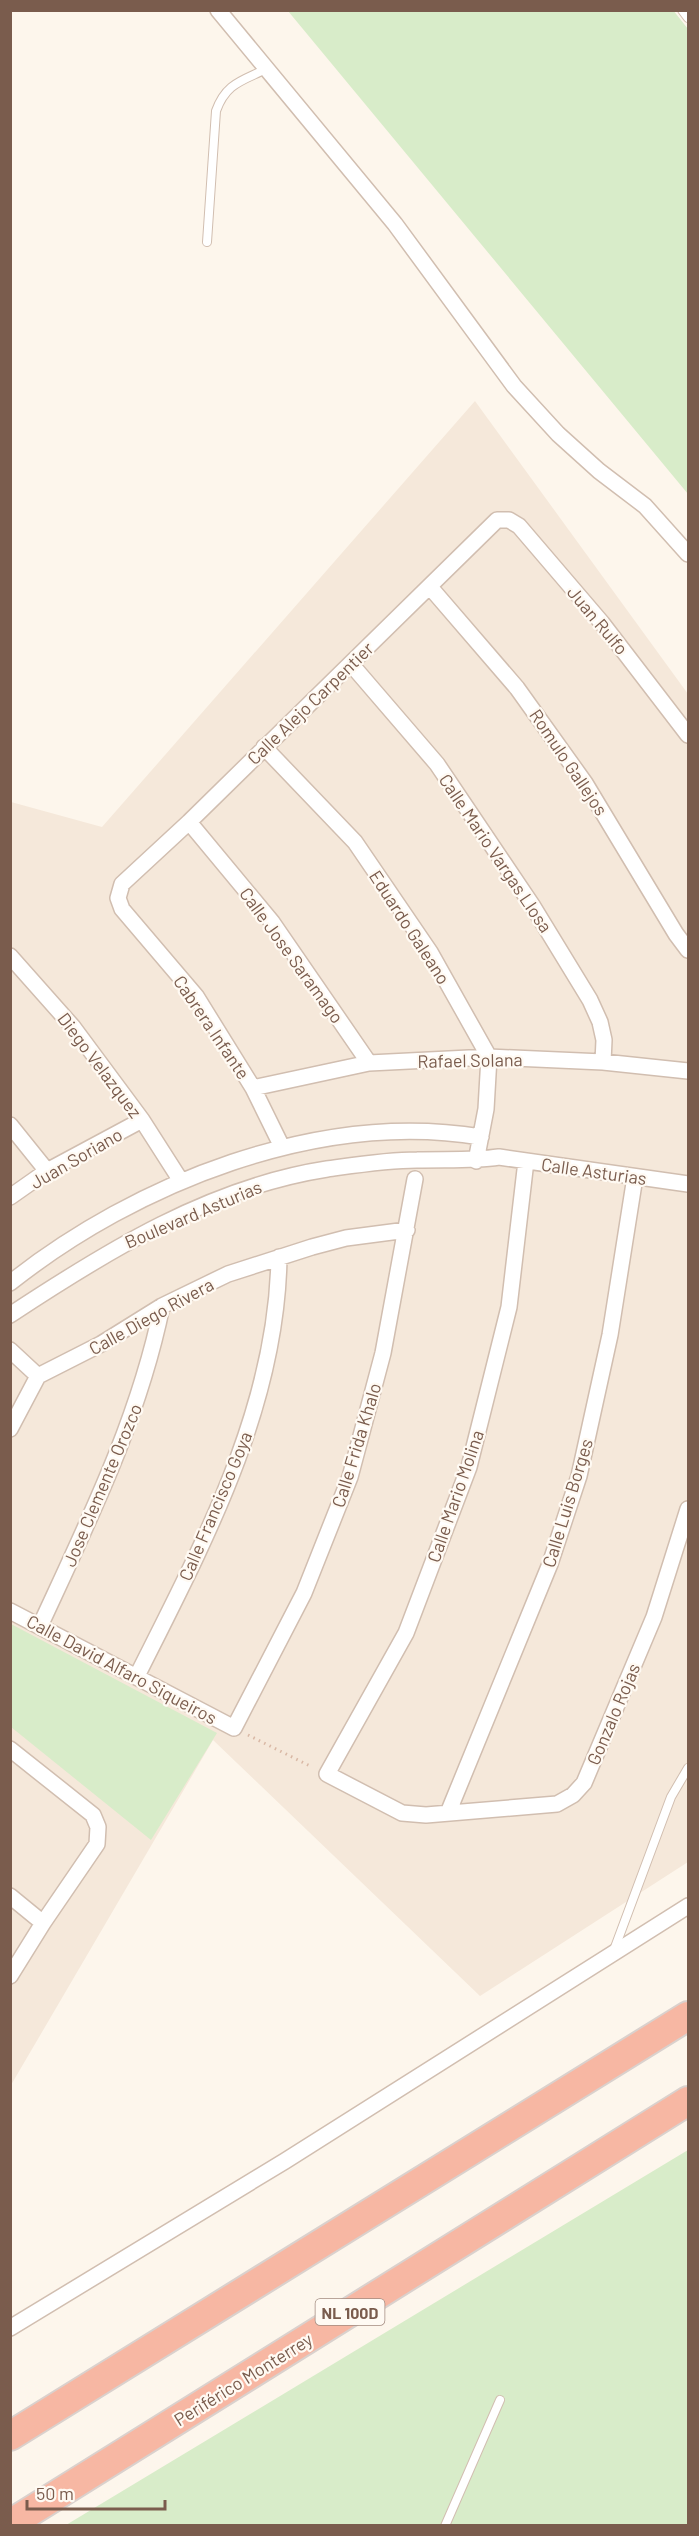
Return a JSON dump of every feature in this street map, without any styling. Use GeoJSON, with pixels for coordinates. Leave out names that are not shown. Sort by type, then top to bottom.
{"type":"FeatureCollection","features":[{"type":"Feature","properties":{"kind":"highway"},"geometry":{"type":"LineString","coordinates":[[10,2436],[688,2016]]}},
{"type":"Feature","properties":{"kind":"highway","name":"Periférico Monterrey"},"geometry":{"type":"LineString","coordinates":[[10,2524],[688,2101]]}},
{"type":"Feature","properties":{"kind":"street"},"geometry":{"type":"LineString","coordinates":[[218,10],[395,224],[514,386],[558,434],[599,471],[645,506],[688,554]]}},
{"type":"Feature","properties":{"kind":"street","name":"Calle Alejo Carpentier"},"geometry":{"type":"LineString","coordinates":[[122,884],[189,822],[497,520]]}},
{"type":"Feature","properties":{"kind":"street","name":"Juan Rulfo"},"geometry":{"type":"LineString","coordinates":[[497,520],[509,520],[519,526],[602,623],[688,735]]}},
{"type":"Feature","properties":{"kind":"street","name":"Romulo Gallejos"},"geometry":{"type":"LineString","coordinates":[[430,587],[518,688],[585,783],[676,934],[688,950]]}},
{"type":"Feature","properties":{"kind":"street","name":"Calle Mario Vargas Llosa"},"geometry":{"type":"LineString","coordinates":[[351,664],[437,764],[532,905],[590,1000],[600,1022],[604,1040],[603,1062]]}},
{"type":"Feature","properties":{"kind":"street","name":"Eduardo Galeano"},"geometry":{"type":"LineString","coordinates":[[264,747],[355,842],[430,952],[489,1057]]}},
{"type":"Feature","properties":{"kind":"street","name":"Calle Jose Saramago"},"geometry":{"type":"LineString","coordinates":[[189,822],[272,922],[369,1062]]}},
{"type":"Feature","properties":{"kind":"street","name":"Cabrera Infante"},"geometry":{"type":"LineString","coordinates":[[122,884],[118,898],[122,909],[196,996],[253,1088],[282,1147]]}},
{"type":"Feature","properties":{"kind":"street","name":"Diego Velazquez"},"geometry":{"type":"LineString","coordinates":[[10,956],[74,1027],[142,1120],[181,1181]]}},
{"type":"Feature","properties":{"kind":"street"},"geometry":{"type":"LineString","coordinates":[[476,1161],[486,1109],[489,1057]]}},
{"type":"Feature","properties":{"kind":"street","name":"Rafael Solana"},"geometry":{"type":"LineString","coordinates":[[253,1088],[369,1062],[489,1057],[603,1062],[688,1071]]}},
{"type":"Feature","properties":{"kind":"street","name":"Juan Soriano"},"geometry":{"type":"LineString","coordinates":[[10,1197],[47,1171],[142,1120]]}},
{"type":"Feature","properties":{"kind":"street"},"geometry":{"type":"LineString","coordinates":[[10,1125],[47,1171]]}},
{"type":"Feature","properties":{"kind":"street","name":"Boulevard Asturias"},"geometry":{"type":"LineString","coordinates":[[10,1283],[38,1261],[107,1218],[181,1181],[282,1147],[402,1132],[434,1131],[481,1137]]}},
{"type":"Feature","properties":{"kind":"street"},"geometry":{"type":"LineString","coordinates":[[481,1137],[499,1157]]}},
{"type":"Feature","properties":{"kind":"street","name":"Calle Asturias"},"geometry":{"type":"LineString","coordinates":[[476,1161],[499,1157],[688,1184]]}},
{"type":"Feature","properties":{"kind":"street","name":"Boulevard Asturias"},"geometry":{"type":"LineString","coordinates":[[10,1315],[110,1250],[187,1212],[262,1182],[390,1161],[476,1161]]}},
{"type":"Feature","properties":{"kind":"street","name":"Calle Mario Molina"},"geometry":{"type":"LineString","coordinates":[[327,1774],[406,1633],[469,1467],[509,1307],[526,1161]]}},
{"type":"Feature","properties":{"kind":"street","name":"Calle Luis Borges"},"geometry":{"type":"LineString","coordinates":[[448,1813],[550,1564],[579,1476],[610,1335],[635,1177]]}},
{"type":"Feature","properties":{"kind":"street","name":"Calle Frida Khalo"},"geometry":{"type":"LineString","coordinates":[[234,1728],[304,1593],[350,1477],[383,1353],[415,1179]]}},
{"type":"Feature","properties":{"kind":"street","name":"Calle Diego Rivera"},"geometry":{"type":"LineString","coordinates":[[38,1376],[101,1344],[162,1306],[228,1274],[346,1238],[407,1230]]}},
{"type":"Feature","properties":{"kind":"street","name":"Calle Francisco Goya"},"geometry":{"type":"LineString","coordinates":[[137,1676],[200,1551],[253,1415],[271,1341],[279,1291],[279,1257]]}},
{"type":"Feature","properties":{"kind":"street","name":"Jose Clemente Orozco"},"geometry":{"type":"LineString","coordinates":[[40,1626],[107,1482],[140,1395],[162,1306]]}},
{"type":"Feature","properties":{"kind":"street"},"geometry":{"type":"LineString","coordinates":[[10,1350],[38,1376],[10,1429]]}},
{"type":"Feature","properties":{"kind":"street","name":"Gonzalo Rojas"},"geometry":{"type":"LineString","coordinates":[[327,1774],[402,1813],[426,1815],[558,1804],[573,1795],[584,1784],[654,1617],[688,1509]]}},
{"type":"Feature","properties":{"kind":"street","name":"Calle David Alfaro Siqueiros"},"geometry":{"type":"LineString","coordinates":[[10,1611],[234,1728]]}},
{"type":"Feature","properties":{"kind":"street"},"geometry":{"type":"LineString","coordinates":[[10,1749],[93,1815],[98,1827],[97,1844],[10,1976]]}},
{"type":"Feature","properties":{"kind":"street"},"geometry":{"type":"LineString","coordinates":[[10,1896],[43,1923]]}},
{"type":"Feature","properties":{"kind":"street"},"geometry":{"type":"LineString","coordinates":[[10,2328],[285,2161],[688,1906]]}},
{"type":"Feature","properties":{"kind":"lane"},"geometry":{"type":"LineString","coordinates":[[682,10],[688,18]]}},
{"type":"Feature","properties":{"kind":"lane"},"geometry":{"type":"LineString","coordinates":[[207,242],[216,111],[222,95],[230,87],[266,69]]}},
{"type":"Feature","properties":{"kind":"lane"},"geometry":{"type":"LineString","coordinates":[[612,1954],[671,1797],[688,1768]]}},
{"type":"Feature","properties":{"kind":"lane"},"geometry":{"type":"LineString","coordinates":[[445,2526],[500,2400]]}},
{"type":"Feature","properties":{"kind":"path"},"geometry":{"type":"LineString","coordinates":[[234,1728],[327,1774]]}},
{"type":"Feature","properties":{"kind":"shaded area"},"geometry":{"type":"Polygon","coordinates":[[[475,401],[688,694],[688,1862],[480,1996],[213,1740],[11,2085],[11,802],[102,827],[475,401]]]}},
{"type":"Feature","properties":{"kind":"green space"},"geometry":{"type":"Polygon","coordinates":[[[673,10],[688,29],[688,494],[288,11],[673,10]]]}},
{"type":"Feature","properties":{"kind":"green space"},"geometry":{"type":"Polygon","coordinates":[[[11,1624],[217,1733],[151,1840],[11,1727],[11,1624]]]}},
{"type":"Feature","properties":{"kind":"green space"},"geometry":{"type":"Polygon","coordinates":[[[688,2150],[688,2525],[66,2525],[688,2150]]]}}]}
